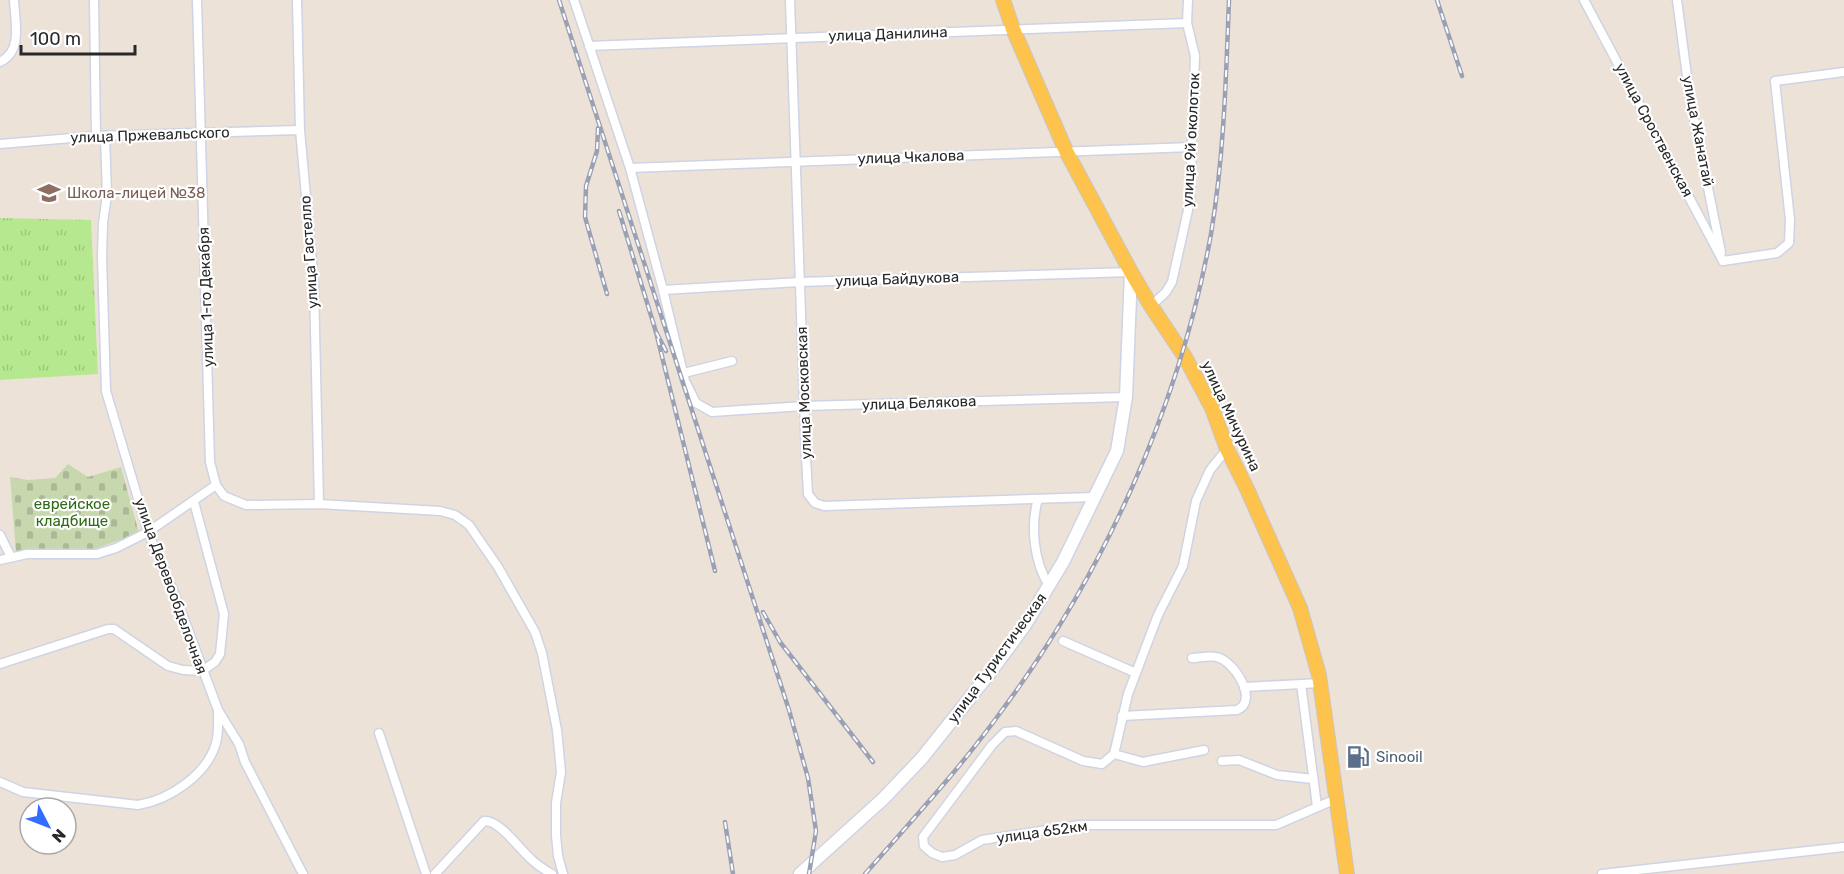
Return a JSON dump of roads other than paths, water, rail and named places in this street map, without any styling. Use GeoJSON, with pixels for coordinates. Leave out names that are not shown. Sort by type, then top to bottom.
{"type":"FeatureCollection","features":[{"type":"Feature","properties":{"kind":"main road","name":"улица Мичурина"},"geometry":{"type":"LineString","coordinates":[[1003,0],[1013,29],[1066,152],[1150,306],[1185,357],[1212,408],[1227,448],[1300,608],[1320,683],[1347,874]]}},
{"type":"Feature","properties":{"kind":"street"},"geometry":{"type":"LineString","coordinates":[[0,62],[10,57],[16,44],[14,0]]}},
{"type":"Feature","properties":{"kind":"street","name":"улица Деревообделочная"},"geometry":{"type":"LineString","coordinates":[[94,0],[100,136],[107,195],[102,256],[106,391],[148,532],[177,600],[202,671],[218,710],[238,744],[303,874]]}},
{"type":"Feature","properties":{"kind":"street","name":"улица 1-го Декабря"},"geometry":{"type":"LineString","coordinates":[[197,0],[210,462],[216,485]]}},
{"type":"Feature","properties":{"kind":"street","name":"улица Гастелло"},"geometry":{"type":"LineString","coordinates":[[297,0],[300,130],[314,285],[319,504]]}},
{"type":"Feature","properties":{"kind":"street"},"geometry":{"type":"LineString","coordinates":[[574,0],[630,168],[684,373],[732,361]]}},
{"type":"Feature","properties":{"kind":"street","name":"улица Московская"},"geometry":{"type":"LineString","coordinates":[[789,0],[808,494],[815,503],[824,506],[1094,497]]}},
{"type":"Feature","properties":{"kind":"street","name":"улица 9й околоток"},"geometry":{"type":"LineString","coordinates":[[1150,306],[1166,292],[1172,282],[1190,201],[1195,56],[1187,23],[1188,0]]}},
{"type":"Feature","properties":{"kind":"street","name":"улица Сроственская"},"geometry":{"type":"LineString","coordinates":[[1584,0],[1723,261]]}},
{"type":"Feature","properties":{"kind":"street","name":"улица Жанатай"},"geometry":{"type":"LineString","coordinates":[[1677,0],[1690,99],[1723,261]]}},
{"type":"Feature","properties":{"kind":"street","name":"улица Данилина"},"geometry":{"type":"LineString","coordinates":[[589,46],[1187,23]]}},
{"type":"Feature","properties":{"kind":"street"},"geometry":{"type":"LineString","coordinates":[[1723,261],[1777,254],[1789,243],[1790,220],[1775,81],[1844,72]]}},
{"type":"Feature","properties":{"kind":"street","name":"улица Пржевальского"},"geometry":{"type":"LineString","coordinates":[[0,144],[100,136],[300,130]]}},
{"type":"Feature","properties":{"kind":"street","name":"улица Чкалова"},"geometry":{"type":"LineString","coordinates":[[630,168],[1192,147]]}},
{"type":"Feature","properties":{"kind":"street","name":"улица Байдукова"},"geometry":{"type":"LineString","coordinates":[[663,290],[799,282],[1131,272]]}},
{"type":"Feature","properties":{"kind":"street","name":"улица Туристическая"},"geometry":{"type":"LineString","coordinates":[[801,874],[883,799],[922,758],[1025,625],[1064,562],[1117,452],[1126,397],[1131,272]]}},
{"type":"Feature","properties":{"kind":"street","name":"улица Белякова"},"geometry":{"type":"LineString","coordinates":[[684,373],[696,403],[712,412],[804,406],[1126,397]]}},
{"type":"Feature","properties":{"kind":"street"},"geometry":{"type":"LineString","coordinates":[[1204,750],[1143,762],[1114,754],[1122,716],[1136,673],[1158,615],[1183,566],[1196,501],[1210,470],[1227,448]]}},
{"type":"Feature","properties":{"kind":"street"},"geometry":{"type":"LineString","coordinates":[[0,560],[27,554],[97,554],[116,548],[148,532],[216,485],[224,496],[246,505],[319,504],[440,511],[455,515],[469,525],[498,567],[535,632],[542,653],[561,772],[556,803],[556,835],[558,856],[564,874]]}},
{"type":"Feature","properties":{"kind":"street"},"geometry":{"type":"LineString","coordinates":[[1038,500],[1033,519],[1038,559],[1042,575],[1049,586]]}},
{"type":"Feature","properties":{"kind":"street"},"geometry":{"type":"LineString","coordinates":[[0,664],[102,630],[114,629],[168,666],[202,671],[215,662],[220,654],[224,614],[194,502]]}},
{"type":"Feature","properties":{"kind":"street"},"geometry":{"type":"LineString","coordinates":[[0,535],[11,557]]}},
{"type":"Feature","properties":{"kind":"street"},"geometry":{"type":"LineString","coordinates":[[1063,642],[1136,673]]}},
{"type":"Feature","properties":{"kind":"street"},"geometry":{"type":"LineString","coordinates":[[1122,716],[1242,708],[1246,702],[1244,687],[1226,661],[1217,656],[1192,658]]}},
{"type":"Feature","properties":{"kind":"street"},"geometry":{"type":"LineString","coordinates":[[1244,687],[1320,683]]}},
{"type":"Feature","properties":{"kind":"street"},"geometry":{"type":"LineString","coordinates":[[1301,684],[1317,806]]}},
{"type":"Feature","properties":{"kind":"street"},"geometry":{"type":"LineString","coordinates":[[0,782],[23,792],[138,805],[147,803],[169,794],[204,767],[216,742],[218,710]]}},
{"type":"Feature","properties":{"kind":"street","name":"улица 652км"},"geometry":{"type":"LineString","coordinates":[[1114,754],[1102,764],[1083,761],[1016,731],[1005,732],[992,745],[923,837],[924,846],[932,853],[942,857],[955,855],[982,840],[1079,825],[1276,825],[1336,799]]}},
{"type":"Feature","properties":{"kind":"street"},"geometry":{"type":"LineString","coordinates":[[379,733],[426,874]]}},
{"type":"Feature","properties":{"kind":"street"},"geometry":{"type":"LineString","coordinates":[[1222,761],[1239,760],[1278,775],[1313,779]]}},
{"type":"Feature","properties":{"kind":"street"},"geometry":{"type":"LineString","coordinates":[[435,874],[484,821],[490,820],[533,861],[552,874]]}},
{"type":"Feature","properties":{"kind":"street"},"geometry":{"type":"LineString","coordinates":[[1602,874],[1652,871],[1844,847]]}},
{"type":"Feature","properties":{"kind":"railway"},"geometry":{"type":"LineString","coordinates":[[559,0],[789,710],[808,778],[816,831],[809,874]]}},
{"type":"Feature","properties":{"kind":"railway"},"geometry":{"type":"LineString","coordinates":[[865,874],[968,755],[1038,660],[1072,604],[1133,485],[1180,361],[1211,234],[1222,146],[1229,0]]}},
{"type":"Feature","properties":{"kind":"railway"},"geometry":{"type":"LineString","coordinates":[[1437,0],[1462,76]]}},
{"type":"Feature","properties":{"kind":"railway"},"geometry":{"type":"LineString","coordinates":[[598,128],[597,151],[586,186],[585,217],[607,294]]}},
{"type":"Feature","properties":{"kind":"railway"},"geometry":{"type":"LineString","coordinates":[[619,211],[656,332]]}},
{"type":"Feature","properties":{"kind":"railway"},"geometry":{"type":"LineString","coordinates":[[666,351],[656,332],[715,571]]}},
{"type":"Feature","properties":{"kind":"railway"},"geometry":{"type":"LineString","coordinates":[[763,612],[780,642],[873,762]]}},
{"type":"Feature","properties":{"kind":"railway"},"geometry":{"type":"LineString","coordinates":[[725,822],[733,874]]}},
{"type":"Feature","properties":{"kind":"place","name":"Школа-лицей №38"},"geometry":{"type":"Point","coordinates":[49,193]}},
{"type":"Feature","properties":{"kind":"place","name":"Sinooil"},"geometry":{"type":"Point","coordinates":[1358,757]}},
{"type":"Feature","properties":{"kind":"park label","name":"еврейское кладбище"},"geometry":{"type":"Point","coordinates":[72,512]}}]}
